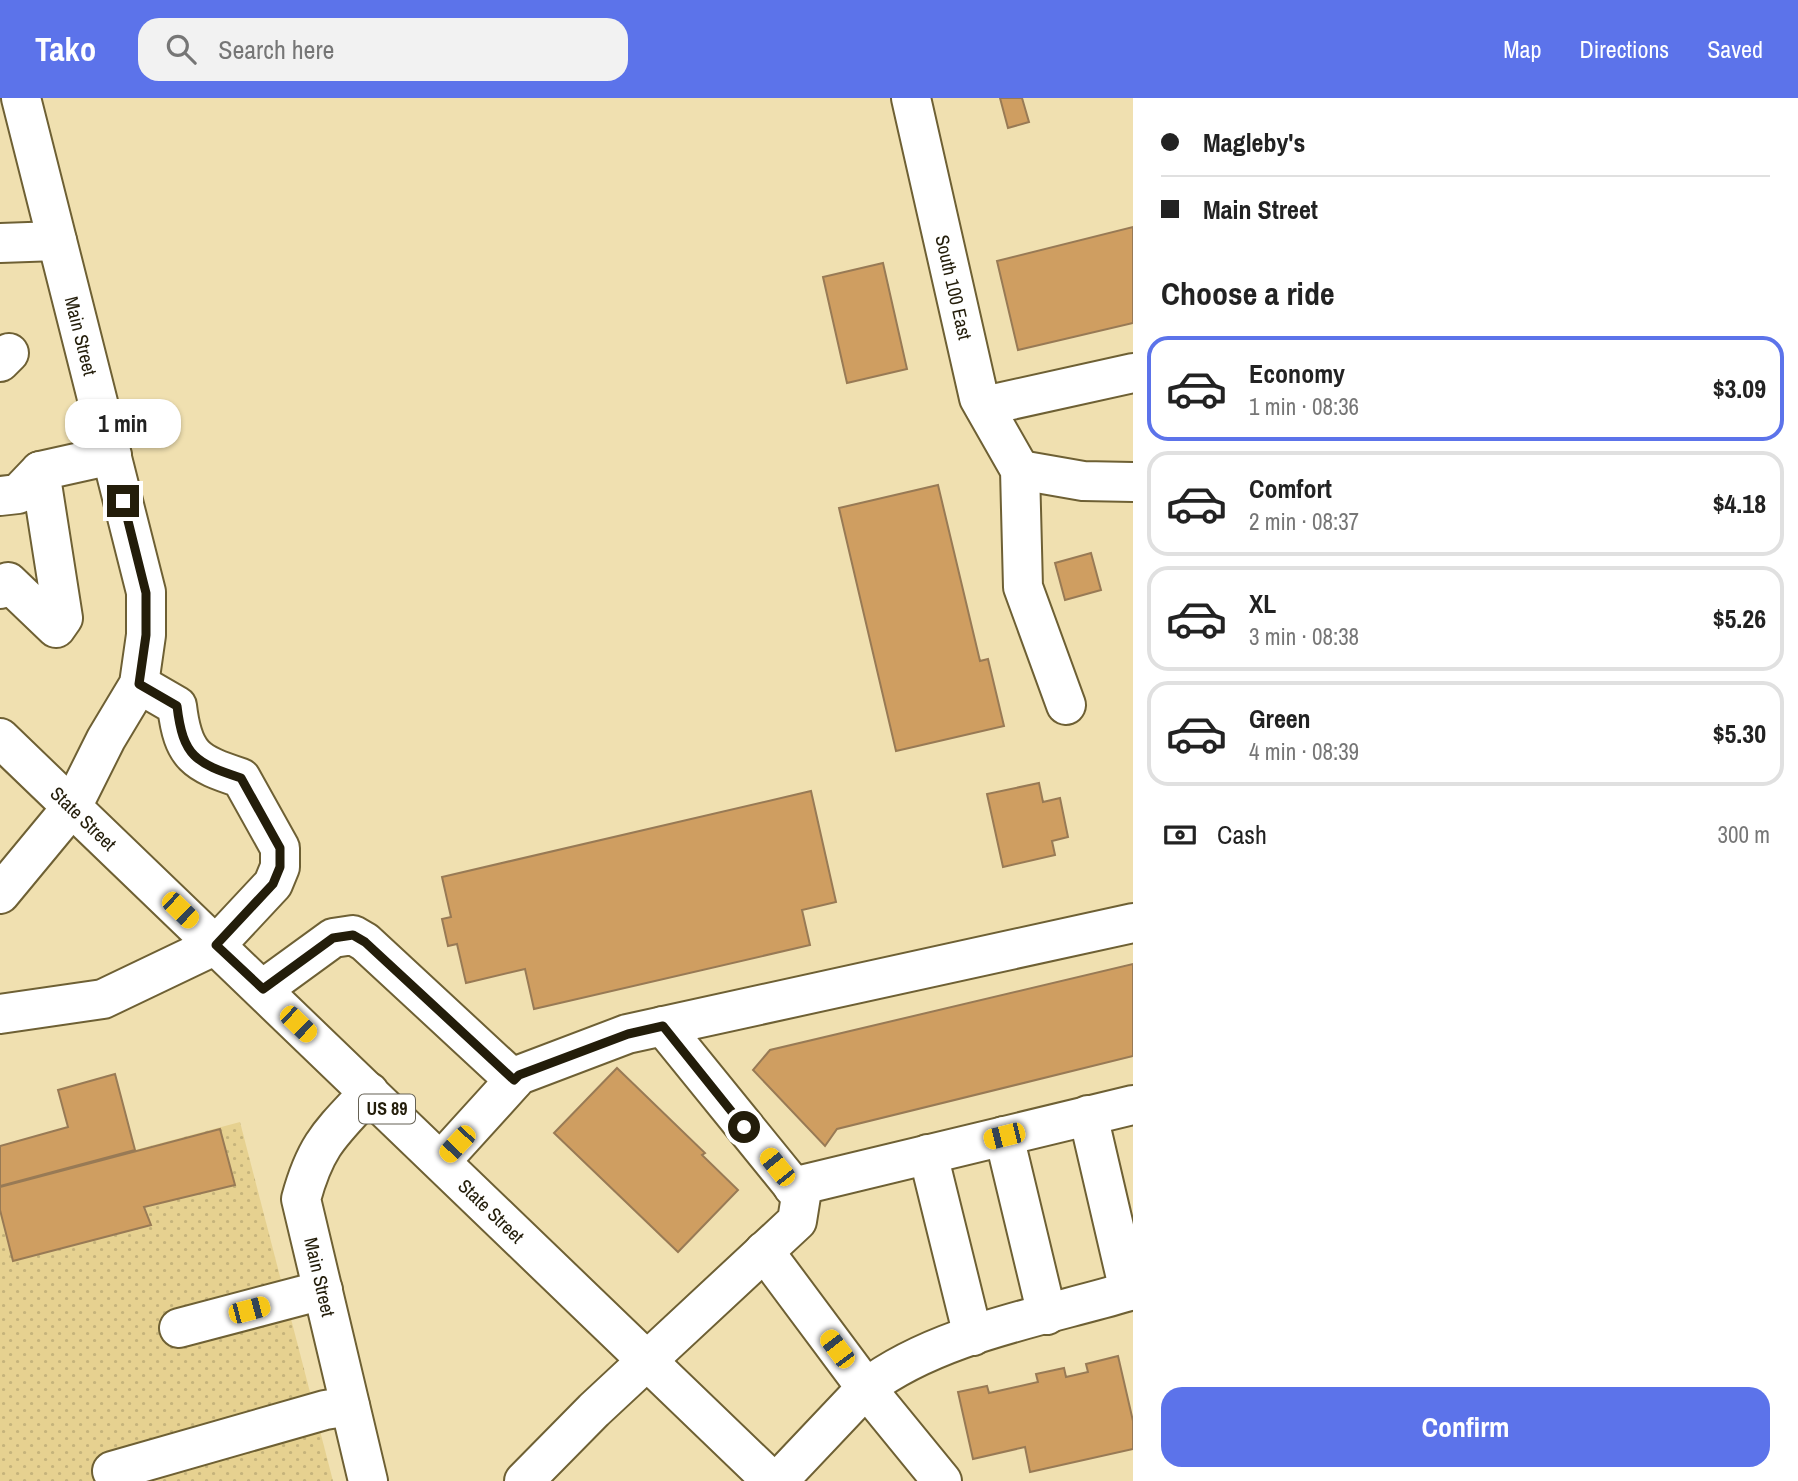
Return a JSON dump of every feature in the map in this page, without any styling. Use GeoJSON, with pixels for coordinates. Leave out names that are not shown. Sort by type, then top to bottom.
{"type":"FeatureCollection","features":[{"type":"Feature","properties":{"kind":"street","name":"Main Street"},"geometry":{"type":"LineString","coordinates":[[0,894],[72,807],[106,739],[139,684],[146,635],[146,593],[21,98]]}},
{"type":"Feature","properties":{"kind":"street","name":"South 100 East"},"geometry":{"type":"LineString","coordinates":[[911,98],[979,398],[1020,470]]}},
{"type":"Feature","properties":{"kind":"street"},"geometry":{"type":"LineString","coordinates":[[0,243],[57,242]]}},
{"type":"Feature","properties":{"kind":"street"},"geometry":{"type":"LineString","coordinates":[[984,406],[1133,373]]}},
{"type":"Feature","properties":{"kind":"street"},"geometry":{"type":"LineString","coordinates":[[0,496],[18,494],[40,471],[112,455]]}},
{"type":"Feature","properties":{"kind":"street"},"geometry":{"type":"LineString","coordinates":[[1066,705],[1023,587],[1020,470],[1083,481],[1133,482]]}},
{"type":"Feature","properties":{"kind":"street"},"geometry":{"type":"LineString","coordinates":[[3,581],[56,628],[63,618],[40,471]]}},
{"type":"Feature","properties":{"kind":"street"},"geometry":{"type":"LineString","coordinates":[[0,1014],[103,999],[216,945],[273,884],[280,867],[280,848],[241,778],[207,768],[198,760],[188,746],[177,706],[139,684]]}},
{"type":"Feature","properties":{"kind":"street","name":"State Street"},"geometry":{"type":"LineString","coordinates":[[0,738],[647,1360],[761,1477]]}},
{"type":"Feature","properties":{"kind":"street"},"geometry":{"type":"LineString","coordinates":[[441,1161],[519,1075],[628,1034],[1133,923]]}},
{"type":"Feature","properties":{"kind":"street"},"geometry":{"type":"LineString","coordinates":[[263,989],[333,938],[353,935],[365,942],[514,1080]]}},
{"type":"Feature","properties":{"kind":"street"},"geometry":{"type":"LineString","coordinates":[[524,1481],[647,1360],[797,1221],[801,1196],[663,1026]]}},
{"type":"Feature","properties":{"kind":"street","name":"Main Street"},"geometry":{"type":"LineString","coordinates":[[368,1481],[301,1199],[311,1163],[321,1144],[369,1092]]}},
{"type":"Feature","properties":{"kind":"street"},"geometry":{"type":"LineString","coordinates":[[793,1187],[1133,1104]]}},
{"type":"Feature","properties":{"kind":"street"},"geometry":{"type":"LineString","coordinates":[[761,1477],[892,1369],[973,1336],[1131,1291],[1088,1115]]}},
{"type":"Feature","properties":{"kind":"street"},"geometry":{"type":"LineString","coordinates":[[1004,1136],[1047,1315]]}},
{"type":"Feature","properties":{"kind":"street"},"geometry":{"type":"LineString","coordinates":[[928,1154],[973,1336]]}},
{"type":"Feature","properties":{"kind":"street"},"geometry":{"type":"LineString","coordinates":[[764,1251],[866,1388],[942,1481]]}},
{"type":"Feature","properties":{"kind":"street"},"geometry":{"type":"LineString","coordinates":[[179,1328],[323,1290]]}},
{"type":"Feature","properties":{"kind":"street"},"geometry":{"type":"LineString","coordinates":[[112,1471],[325,1410],[350,1406]]}},
{"type":"Feature","properties":{"kind":"shaded area"},"geometry":{"type":"Polygon","coordinates":[[[240,1122],[333,1481],[0,1481],[0,1186],[240,1122]]]}},
{"type":"Feature","properties":{"kind":"building"},"geometry":{"type":"Polygon","coordinates":[[[1000,98],[1022,98],[1029,122],[1008,128],[1000,98]]]}},
{"type":"Feature","properties":{"kind":"building"},"geometry":{"type":"Polygon","coordinates":[[[1133,227],[1133,323],[1018,350],[997,261],[1133,227]]]}},
{"type":"Feature","properties":{"kind":"building"},"geometry":{"type":"Polygon","coordinates":[[[883,263],[907,369],[847,383],[823,277],[883,263]]]}},
{"type":"Feature","properties":{"kind":"building"},"geometry":{"type":"Polygon","coordinates":[[[938,485],[980,661],[988,659],[1004,726],[896,751],[839,508],[938,485]]]}},
{"type":"Feature","properties":{"kind":"building"},"geometry":{"type":"Polygon","coordinates":[[[1091,553],[1101,590],[1065,600],[1055,563],[1091,553]]]}},
{"type":"Feature","properties":{"kind":"building"},"geometry":{"type":"Polygon","coordinates":[[[1039,783],[1043,802],[1060,798],[1068,837],[1052,841],[1055,855],[1003,867],[987,794],[1039,783]]]}},
{"type":"Feature","properties":{"kind":"building"},"geometry":{"type":"Polygon","coordinates":[[[811,791],[836,902],[802,910],[810,945],[534,1009],[525,969],[466,983],[457,944],[448,946],[442,919],[451,917],[442,877],[811,791]]]}},
{"type":"Feature","properties":{"kind":"building"},"geometry":{"type":"Polygon","coordinates":[[[1133,964],[1133,1056],[837,1129],[825,1146],[753,1070],[770,1050],[1133,964]]]}},
{"type":"Feature","properties":{"kind":"building"},"geometry":{"type":"Polygon","coordinates":[[[617,1068],[705,1153],[702,1155],[738,1190],[678,1252],[554,1133],[617,1068]]]}},
{"type":"Feature","properties":{"kind":"building"},"geometry":{"type":"Polygon","coordinates":[[[115,1074],[135,1150],[0,1186],[0,1146],[68,1127],[58,1090],[115,1074]]]}},
{"type":"Feature","properties":{"kind":"building"},"geometry":{"type":"Polygon","coordinates":[[[220,1129],[235,1185],[144,1207],[151,1225],[13,1261],[0,1210],[0,1187],[220,1129]]]}},
{"type":"Feature","properties":{"kind":"building"},"geometry":{"type":"Polygon","coordinates":[[[1118,1356],[1133,1421],[1133,1449],[1030,1472],[1025,1447],[973,1459],[958,1392],[987,1386],[989,1393],[1038,1382],[1036,1374],[1064,1368],[1066,1377],[1088,1372],[1086,1364],[1118,1356]]]}},
{"type":"Feature","properties":{"kind":"route"},"geometry":{"type":"LineString","coordinates":[[123,501],[146,593],[146,635],[139,684],[177,706],[179,722],[188,746],[198,760],[207,768],[241,778],[280,848],[280,867],[273,884],[216,945],[263,989],[333,938],[353,935],[365,942],[514,1080],[519,1075],[628,1034],[663,1026],[744,1127]]}}]}
